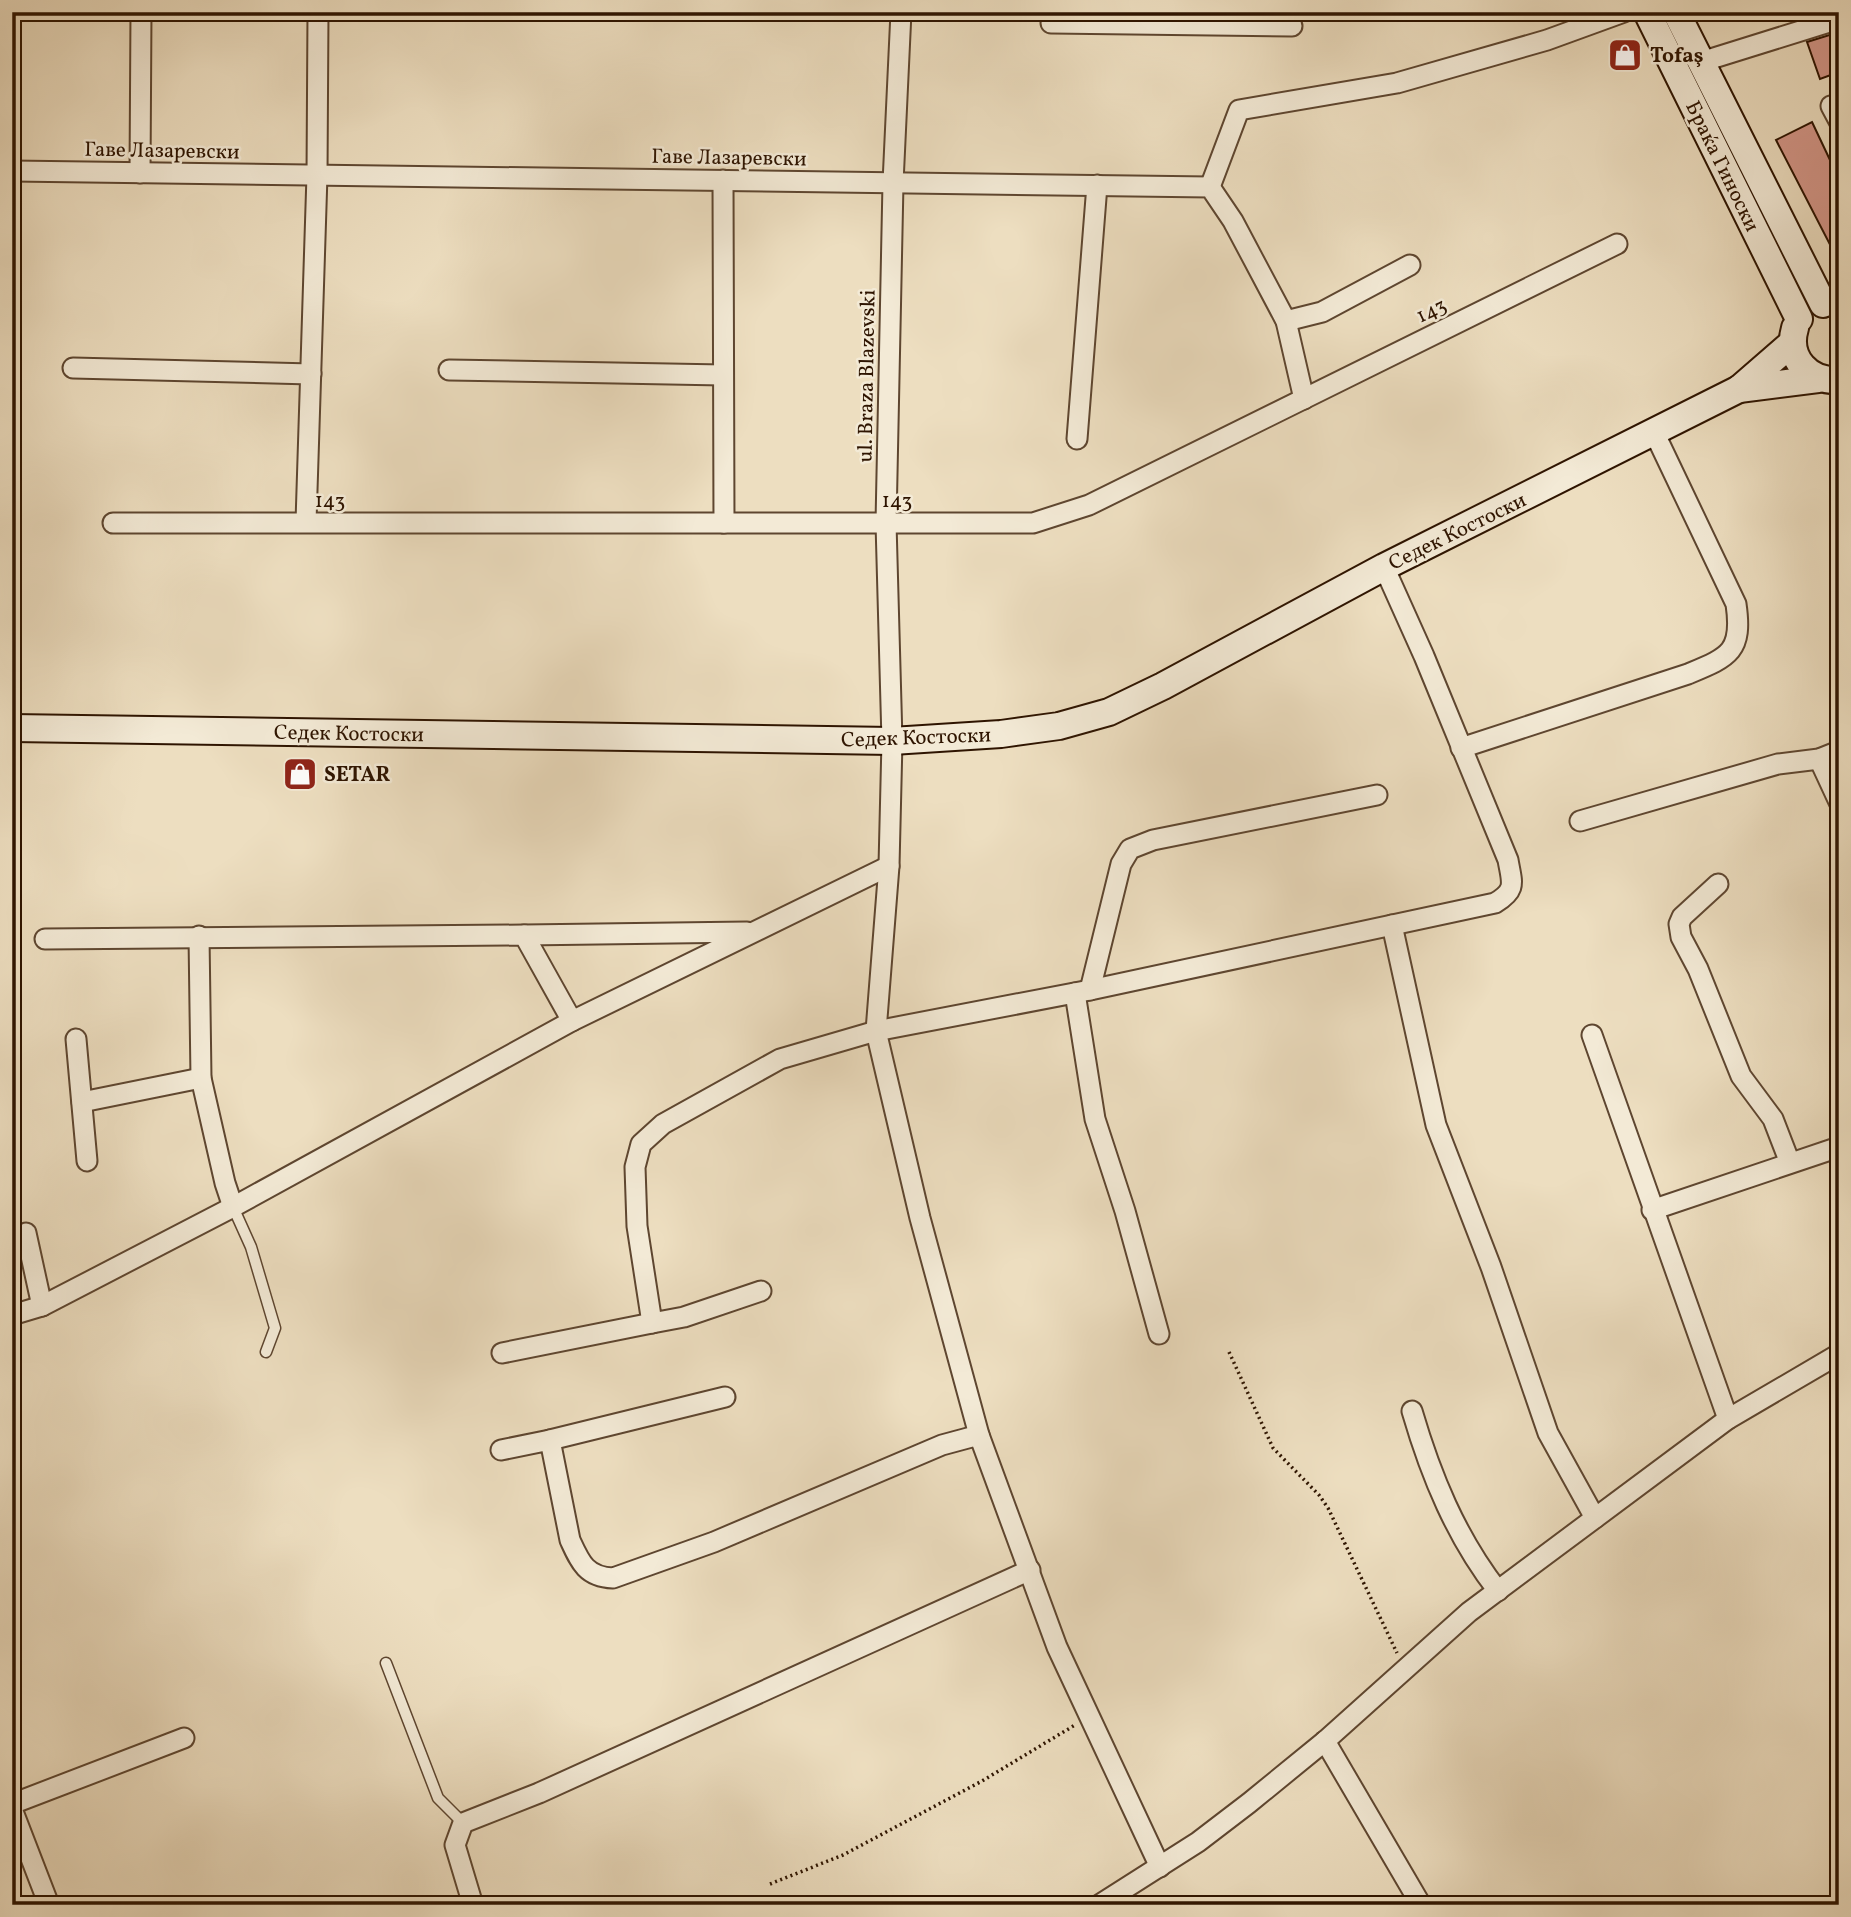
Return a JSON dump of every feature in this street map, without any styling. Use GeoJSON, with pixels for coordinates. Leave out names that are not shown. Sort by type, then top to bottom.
{"type":"FeatureCollection","features":[{"type":"Feature","properties":{"kind":"main road","name":"Браќа Гиноски"},"geometry":{"type":"LineString","coordinates":[[1647,12],[1796,331],[1800,365],[1834,380]]}},
{"type":"Feature","properties":{"kind":"main road","name":"Браќа Гиноски"},"geometry":{"type":"LineString","coordinates":[[1676,12],[1831,304],[1814,307],[1796,331]]}},
{"type":"Feature","properties":{"kind":"main road"},"geometry":{"type":"LineString","coordinates":[[1739,389],[1796,331]]}},
{"type":"Feature","properties":{"kind":"main road"},"geometry":{"type":"LineString","coordinates":[[1739,389],[1834,380]]}},
{"type":"Feature","properties":{"kind":"main road","name":"Седек Костоски"},"geometry":{"type":"LineString","coordinates":[[12,727],[892,741],[1001,734],[1059,726],[1109,712],[1163,686],[1384,567],[1739,389]]}},
{"type":"Feature","properties":{"kind":"street"},"geometry":{"type":"LineString","coordinates":[[139,173],[141,12]]}},
{"type":"Feature","properties":{"kind":"street"},"geometry":{"type":"LineString","coordinates":[[306,522],[317,175],[318,12]]}},
{"type":"Feature","properties":{"kind":"street","name":"ul. Braza Blazevski"},"geometry":{"type":"LineString","coordinates":[[901,12],[893,183],[886,523],[892,741],[889,866],[876,1031],[920,1218],[979,1436],[1057,1647],[1160,1867]]}},
{"type":"Feature","properties":{"kind":"street"},"geometry":{"type":"LineString","coordinates":[[1304,399],[1286,321],[1233,221],[1210,187],[1239,110],[1397,83],[1547,40],[1624,12]]}},
{"type":"Feature","properties":{"kind":"street"},"geometry":{"type":"LineString","coordinates":[[1051,23],[1121,18],[1292,26]]}},
{"type":"Feature","properties":{"kind":"street"},"geometry":{"type":"LineString","coordinates":[[1702,62],[1839,19]]}},
{"type":"Feature","properties":{"kind":"street","name":"Гаве Лазаревски"},"geometry":{"type":"LineString","coordinates":[[12,171],[1210,187]]}},
{"type":"Feature","properties":{"kind":"street"},"geometry":{"type":"LineString","coordinates":[[723,180],[724,523]]}},
{"type":"Feature","properties":{"kind":"street"},"geometry":{"type":"LineString","coordinates":[[1077,439],[1097,185]]}},
{"type":"Feature","properties":{"kind":"street","name":"143"},"geometry":{"type":"LineString","coordinates":[[113,523],[1033,523],[1089,505],[1617,244]]}},
{"type":"Feature","properties":{"kind":"street"},"geometry":{"type":"LineString","coordinates":[[1286,321],[1322,312],[1410,265]]}},
{"type":"Feature","properties":{"kind":"street"},"geometry":{"type":"LineString","coordinates":[[73,369],[311,374]]}},
{"type":"Feature","properties":{"kind":"street"},"geometry":{"type":"LineString","coordinates":[[449,370],[723,375]]}},
{"type":"Feature","properties":{"kind":"street"},"geometry":{"type":"LineString","coordinates":[[1461,748],[1688,674],[1715,663],[1737,640],[1740,627],[1737,604],[1654,432]]}},
{"type":"Feature","properties":{"kind":"street"},"geometry":{"type":"LineString","coordinates":[[652,1323],[638,1226],[635,1167],[641,1144],[663,1124],[780,1059],[876,1031],[1082,991],[1495,903],[1509,895],[1513,884],[1508,860],[1424,656],[1384,567]]}},
{"type":"Feature","properties":{"kind":"street"},"geometry":{"type":"LineString","coordinates":[[1580,821],[1778,764],[1819,759],[1839,751]]}},
{"type":"Feature","properties":{"kind":"street"},"geometry":{"type":"LineString","coordinates":[[1819,759],[1839,802]]}},
{"type":"Feature","properties":{"kind":"street"},"geometry":{"type":"LineString","coordinates":[[1159,1334],[1125,1211],[1095,1119],[1082,991],[1121,864],[1130,849],[1153,840],[1377,795]]}},
{"type":"Feature","properties":{"kind":"street"},"geometry":{"type":"LineString","coordinates":[[12,1315],[42,1306],[233,1207],[572,1021],[889,866]]}},
{"type":"Feature","properties":{"kind":"street"},"geometry":{"type":"LineString","coordinates":[[1718,884],[1682,917],[1679,924],[1681,937],[1698,969],[1741,1076],[1773,1119],[1790,1163]]}},
{"type":"Feature","properties":{"kind":"street"},"geometry":{"type":"LineString","coordinates":[[1392,925],[1436,1125],[1491,1267],[1548,1433],[1595,1518]]}},
{"type":"Feature","properties":{"kind":"street"},"geometry":{"type":"LineString","coordinates":[[45,939],[684,934],[756,931]]}},
{"type":"Feature","properties":{"kind":"street"},"geometry":{"type":"LineString","coordinates":[[684,934],[687,965]]}},
{"type":"Feature","properties":{"kind":"street"},"geometry":{"type":"LineString","coordinates":[[524,935],[572,1021]]}},
{"type":"Feature","properties":{"kind":"street"},"geometry":{"type":"LineString","coordinates":[[199,936],[201,1078],[233,1207]]}},
{"type":"Feature","properties":{"kind":"street"},"geometry":{"type":"LineString","coordinates":[[1592,1035],[1728,1419]]}},
{"type":"Feature","properties":{"kind":"street"},"geometry":{"type":"LineString","coordinates":[[76,1039],[87,1161]]}},
{"type":"Feature","properties":{"kind":"street"},"geometry":{"type":"LineString","coordinates":[[82,1102],[201,1078]]}},
{"type":"Feature","properties":{"kind":"street"},"geometry":{"type":"LineString","coordinates":[[1652,1210],[1839,1147]]}},
{"type":"Feature","properties":{"kind":"street"},"geometry":{"type":"LineString","coordinates":[[26,1233],[42,1306]]}},
{"type":"Feature","properties":{"kind":"street"},"geometry":{"type":"LineString","coordinates":[[502,1353],[684,1317],[761,1290]]}},
{"type":"Feature","properties":{"kind":"street"},"geometry":{"type":"LineString","coordinates":[[1100,1905],[1160,1867],[1249,1803],[1325,1741],[1469,1612],[1497,1591],[1728,1419],[1839,1354]]}},
{"type":"Feature","properties":{"kind":"street"},"geometry":{"type":"LineString","coordinates":[[500,1450],[724,1397]]}},
{"type":"Feature","properties":{"kind":"street"},"geometry":{"type":"LineString","coordinates":[[1412,1411],[1427,1462],[1455,1524],[1477,1565],[1497,1591]]}},
{"type":"Feature","properties":{"kind":"street"},"geometry":{"type":"LineString","coordinates":[[550,1440],[574,1549],[589,1572],[599,1577],[613,1578],[738,1532],[942,1445],[979,1436]]}},
{"type":"Feature","properties":{"kind":"street"},"geometry":{"type":"LineString","coordinates":[[473,1905],[455,1846],[463,1823],[552,1787],[1030,1570]]}},
{"type":"Feature","properties":{"kind":"street"},"geometry":{"type":"LineString","coordinates":[[49,1905],[12,1807],[184,1738]]}},
{"type":"Feature","properties":{"kind":"street"},"geometry":{"type":"LineString","coordinates":[[1325,1741],[1421,1905]]}},
{"type":"Feature","properties":{"kind":"lane"},"geometry":{"type":"LineString","coordinates":[[233,1207],[251,1247],[275,1328],[266,1352]]}},
{"type":"Feature","properties":{"kind":"lane"},"geometry":{"type":"LineString","coordinates":[[386,1663],[438,1798],[463,1823]]}},
{"type":"Feature","properties":{"kind":"path"},"geometry":{"type":"LineString","coordinates":[[1229,1352],[1272,1448],[1320,1495],[1328,1508],[1405,1668]]}},
{"type":"Feature","properties":{"kind":"path"},"geometry":{"type":"LineString","coordinates":[[770,1884],[843,1855],[982,1781],[1089,1717]]}},
{"type":"Feature","properties":{"kind":"building"},"geometry":{"type":"Polygon","coordinates":[[[1839,32],[1839,72],[1820,79],[1807,42],[1839,32]]]}},
{"type":"Feature","properties":{"kind":"building"},"geometry":{"type":"Polygon","coordinates":[[[1812,122],[1830,160],[1839,148],[1839,262],[1776,140],[1812,122]]]}},
{"type":"Feature","properties":{"kind":"place","name":"Tofaş"},"geometry":{"type":"Point","coordinates":[1625,55]}},
{"type":"Feature","properties":{"kind":"place","name":"SETAR"},"geometry":{"type":"Point","coordinates":[300,774]}}]}
